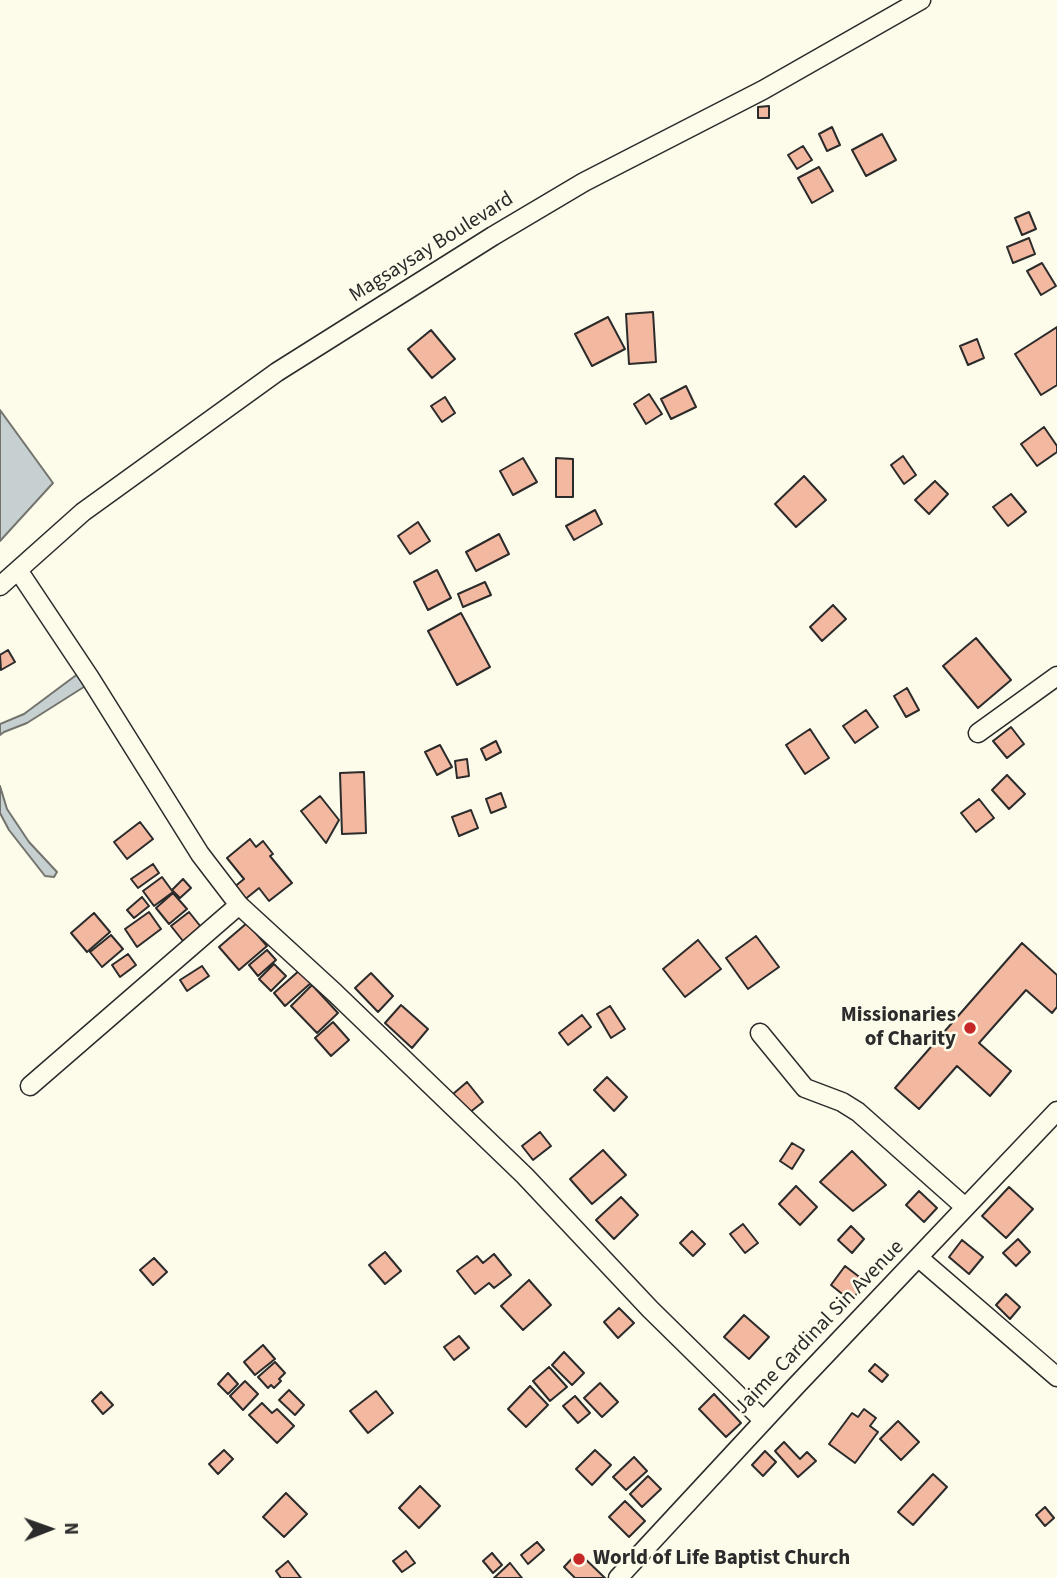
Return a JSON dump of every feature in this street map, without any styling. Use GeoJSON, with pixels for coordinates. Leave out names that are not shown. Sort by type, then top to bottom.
{"type":"FeatureCollection","features":[{"type":"Feature","properties":{"kind":"street","name":"Magsaysay Boulevard"},"geometry":{"type":"LineString","coordinates":[[0,586],[83,512],[288,365],[584,182],[774,84],[921,0]]}},
{"type":"Feature","properties":{"kind":"street"},"geometry":{"type":"LineString","coordinates":[[18,570],[90,678],[200,854],[239,905],[335,993],[525,1176],[650,1309],[763,1420]]}},
{"type":"Feature","properties":{"kind":"street"},"geometry":{"type":"LineString","coordinates":[[978,733],[1057,676]]}},
{"type":"Feature","properties":{"kind":"street"},"geometry":{"type":"LineString","coordinates":[[30,1086],[239,905]]}},
{"type":"Feature","properties":{"kind":"street"},"geometry":{"type":"LineString","coordinates":[[760,1033],[805,1088],[842,1102],[858,1112],[965,1206]]}},
{"type":"Feature","properties":{"kind":"street","name":"Jaime Cardinal Sin Avenue"},"geometry":{"type":"LineString","coordinates":[[618,1578],[763,1420],[1057,1111]]}},
{"type":"Feature","properties":{"kind":"street"},"geometry":{"type":"LineString","coordinates":[[919,1258],[1057,1377]]}},
{"type":"Feature","properties":{"kind":"shaded area"},"geometry":{"type":"Polygon","coordinates":[[[0,410],[53,483],[0,541],[0,410]]]}},
{"type":"Feature","properties":{"kind":"shaded area"},"geometry":{"type":"Polygon","coordinates":[[[79,673],[87,685],[27,723],[0,735],[0,724],[24,714],[79,673]]]}},
{"type":"Feature","properties":{"kind":"shaded area"},"geometry":{"type":"Polygon","coordinates":[[[0,786],[7,809],[29,842],[57,872],[54,877],[45,876],[9,830],[0,813],[0,786]]]}},
{"type":"Feature","properties":{"kind":"building"},"geometry":{"type":"Polygon","coordinates":[[[769,106],[769,118],[758,118],[758,107],[769,106]]]}},
{"type":"Feature","properties":{"kind":"building"},"geometry":{"type":"Polygon","coordinates":[[[832,127],[840,145],[827,151],[819,134],[832,127]]]}},
{"type":"Feature","properties":{"kind":"building"},"geometry":{"type":"Polygon","coordinates":[[[882,134],[896,160],[866,176],[852,150],[882,134]]]}},
{"type":"Feature","properties":{"kind":"building"},"geometry":{"type":"Polygon","coordinates":[[[803,146],[812,160],[797,169],[788,155],[803,146]]]}},
{"type":"Feature","properties":{"kind":"building"},"geometry":{"type":"Polygon","coordinates":[[[819,167],[833,191],[812,203],[798,178],[819,167]]]}},
{"type":"Feature","properties":{"kind":"building"},"geometry":{"type":"Polygon","coordinates":[[[1029,212],[1036,229],[1022,235],[1015,218],[1029,212]]]}},
{"type":"Feature","properties":{"kind":"building"},"geometry":{"type":"Polygon","coordinates":[[[1029,238],[1035,254],[1013,263],[1007,247],[1029,238]]]}},
{"type":"Feature","properties":{"kind":"building"},"geometry":{"type":"Polygon","coordinates":[[[1042,263],[1056,286],[1041,295],[1027,271],[1042,263]]]}},
{"type":"Feature","properties":{"kind":"building"},"geometry":{"type":"Polygon","coordinates":[[[653,312],[656,362],[629,364],[626,314],[653,312]]]}},
{"type":"Feature","properties":{"kind":"building"},"geometry":{"type":"Polygon","coordinates":[[[608,317],[625,349],[592,366],[575,334],[608,317]]]}},
{"type":"Feature","properties":{"kind":"building"},"geometry":{"type":"Polygon","coordinates":[[[1057,327],[1057,385],[1041,395],[1015,354],[1057,327]]]}},
{"type":"Feature","properties":{"kind":"building"},"geometry":{"type":"Polygon","coordinates":[[[431,330],[455,359],[432,378],[408,349],[431,330]]]}},
{"type":"Feature","properties":{"kind":"building"},"geometry":{"type":"Polygon","coordinates":[[[977,339],[984,358],[968,365],[960,346],[977,339]]]}},
{"type":"Feature","properties":{"kind":"building"},"geometry":{"type":"Polygon","coordinates":[[[686,386],[696,407],[671,419],[661,399],[686,386]]]}},
{"type":"Feature","properties":{"kind":"building"},"geometry":{"type":"Polygon","coordinates":[[[649,394],[662,414],[646,424],[634,404],[649,394]]]}},
{"type":"Feature","properties":{"kind":"building"},"geometry":{"type":"Polygon","coordinates":[[[445,397],[455,413],[442,422],[431,406],[445,397]]]}},
{"type":"Feature","properties":{"kind":"building"},"geometry":{"type":"Polygon","coordinates":[[[1044,427],[1057,446],[1057,452],[1037,466],[1021,444],[1044,427]]]}},
{"type":"Feature","properties":{"kind":"building"},"geometry":{"type":"Polygon","coordinates":[[[903,456],[916,475],[904,484],[891,465],[903,456]]]}},
{"type":"Feature","properties":{"kind":"building"},"geometry":{"type":"Polygon","coordinates":[[[523,458],[537,482],[513,495],[500,471],[523,458]]]}},
{"type":"Feature","properties":{"kind":"building"},"geometry":{"type":"Polygon","coordinates":[[[556,458],[573,459],[573,497],[556,497],[556,458]]]}},
{"type":"Feature","properties":{"kind":"building"},"geometry":{"type":"Polygon","coordinates":[[[804,476],[826,500],[796,527],[775,504],[804,476]]]}},
{"type":"Feature","properties":{"kind":"building"},"geometry":{"type":"Polygon","coordinates":[[[935,481],[948,494],[929,514],[915,500],[935,481]]]}},
{"type":"Feature","properties":{"kind":"building"},"geometry":{"type":"Polygon","coordinates":[[[1011,494],[1026,512],[1008,526],[993,507],[1011,494]]]}},
{"type":"Feature","properties":{"kind":"building"},"geometry":{"type":"Polygon","coordinates":[[[595,510],[602,524],[574,540],[566,526],[595,510]]]}},
{"type":"Feature","properties":{"kind":"building"},"geometry":{"type":"Polygon","coordinates":[[[418,522],[430,541],[410,554],[398,536],[418,522]]]}},
{"type":"Feature","properties":{"kind":"building"},"geometry":{"type":"Polygon","coordinates":[[[499,534],[509,554],[476,571],[466,552],[499,534]]]}},
{"type":"Feature","properties":{"kind":"building"},"geometry":{"type":"Polygon","coordinates":[[[437,570],[451,598],[428,610],[414,582],[437,570]]]}},
{"type":"Feature","properties":{"kind":"building"},"geometry":{"type":"Polygon","coordinates":[[[485,582],[491,595],[463,607],[458,594],[485,582]]]}},
{"type":"Feature","properties":{"kind":"building"},"geometry":{"type":"Polygon","coordinates":[[[833,605],[846,619],[822,641],[810,627],[833,605]]]}},
{"type":"Feature","properties":{"kind":"building"},"geometry":{"type":"Polygon","coordinates":[[[461,613],[490,667],[457,685],[428,631],[461,613]]]}},
{"type":"Feature","properties":{"kind":"building"},"geometry":{"type":"Polygon","coordinates":[[[976,638],[1011,680],[978,708],[943,666],[976,638]]]}},
{"type":"Feature","properties":{"kind":"building"},"geometry":{"type":"Polygon","coordinates":[[[8,650],[15,662],[1,670],[0,655],[8,650]]]}},
{"type":"Feature","properties":{"kind":"building"},"geometry":{"type":"Polygon","coordinates":[[[907,688],[919,710],[906,717],[894,696],[907,688]]]}},
{"type":"Feature","properties":{"kind":"building"},"geometry":{"type":"Polygon","coordinates":[[[866,710],[878,727],[855,743],[843,726],[866,710]]]}},
{"type":"Feature","properties":{"kind":"building"},"geometry":{"type":"Polygon","coordinates":[[[1011,727],[1024,744],[1007,758],[993,741],[1011,727]]]}},
{"type":"Feature","properties":{"kind":"building"},"geometry":{"type":"Polygon","coordinates":[[[810,729],[829,758],[805,774],[786,745],[810,729]]]}},
{"type":"Feature","properties":{"kind":"building"},"geometry":{"type":"Polygon","coordinates":[[[496,741],[501,752],[486,760],[481,749],[496,741]]]}},
{"type":"Feature","properties":{"kind":"building"},"geometry":{"type":"Polygon","coordinates":[[[440,745],[452,767],[437,775],[425,752],[440,745]]]}},
{"type":"Feature","properties":{"kind":"building"},"geometry":{"type":"Polygon","coordinates":[[[467,759],[469,776],[457,778],[455,761],[467,759]]]}},
{"type":"Feature","properties":{"kind":"building"},"geometry":{"type":"Polygon","coordinates":[[[364,772],[366,833],[342,834],[340,773],[364,772]]]}},
{"type":"Feature","properties":{"kind":"building"},"geometry":{"type":"Polygon","coordinates":[[[1007,775],[1025,794],[1009,809],[992,790],[1007,775]]]}},
{"type":"Feature","properties":{"kind":"building"},"geometry":{"type":"Polygon","coordinates":[[[501,793],[506,807],[491,813],[486,799],[501,793]]]}},
{"type":"Feature","properties":{"kind":"building"},"geometry":{"type":"Polygon","coordinates":[[[320,796],[339,820],[326,843],[301,811],[320,796]]]}},
{"type":"Feature","properties":{"kind":"building"},"geometry":{"type":"Polygon","coordinates":[[[979,799],[994,818],[976,832],[961,813],[979,799]]]}},
{"type":"Feature","properties":{"kind":"building"},"geometry":{"type":"Polygon","coordinates":[[[471,810],[478,828],[459,836],[452,817],[471,810]]]}},
{"type":"Feature","properties":{"kind":"building"},"geometry":{"type":"Polygon","coordinates":[[[140,822],[153,839],[127,859],[114,842],[140,822]]]}},
{"type":"Feature","properties":{"kind":"building"},"geometry":{"type":"Polygon","coordinates":[[[250,839],[256,847],[263,841],[273,854],[270,856],[292,883],[269,901],[259,888],[243,901],[233,888],[244,879],[227,858],[250,839]]]}},
{"type":"Feature","properties":{"kind":"building"},"geometry":{"type":"Polygon","coordinates":[[[153,864],[159,873],[138,888],[131,879],[153,864]]]}},
{"type":"Feature","properties":{"kind":"building"},"geometry":{"type":"Polygon","coordinates":[[[162,877],[173,892],[154,906],[143,891],[162,877]]]}},
{"type":"Feature","properties":{"kind":"building"},"geometry":{"type":"Polygon","coordinates":[[[183,879],[191,888],[180,898],[172,890],[183,879]]]}},
{"type":"Feature","properties":{"kind":"building"},"geometry":{"type":"Polygon","coordinates":[[[173,893],[187,909],[169,924],[156,908],[173,893]]]}},
{"type":"Feature","properties":{"kind":"building"},"geometry":{"type":"Polygon","coordinates":[[[142,897],[149,906],[134,918],[127,910],[142,897]]]}},
{"type":"Feature","properties":{"kind":"building"},"geometry":{"type":"Polygon","coordinates":[[[149,912],[161,929],[137,947],[125,929],[149,912]]]}},
{"type":"Feature","properties":{"kind":"building"},"geometry":{"type":"Polygon","coordinates":[[[189,912],[201,927],[183,941],[171,926],[189,912]]]}},
{"type":"Feature","properties":{"kind":"building"},"geometry":{"type":"Polygon","coordinates":[[[94,913],[110,932],[87,952],[71,933],[94,913]]]}},
{"type":"Feature","properties":{"kind":"building"},"geometry":{"type":"Polygon","coordinates":[[[247,923],[267,946],[239,970],[219,947],[247,923]]]}},
{"type":"Feature","properties":{"kind":"building"},"geometry":{"type":"Polygon","coordinates":[[[111,935],[123,949],[102,967],[90,952],[111,935]]]}},
{"type":"Feature","properties":{"kind":"building"},"geometry":{"type":"Polygon","coordinates":[[[756,936],[779,967],[748,989],[726,958],[756,936]]]}},
{"type":"Feature","properties":{"kind":"building"},"geometry":{"type":"Polygon","coordinates":[[[698,940],[721,969],[685,997],[663,969],[698,940]]]}},
{"type":"Feature","properties":{"kind":"building","name":"Missionaries of Charity"},"geometry":{"type":"Polygon","coordinates":[[[1022,943],[1057,975],[1057,1007],[1052,1013],[1026,990],[979,1043],[1011,1071],[990,1096],[957,1066],[919,1109],[895,1088],[1022,943]]]}},
{"type":"Feature","properties":{"kind":"building"},"geometry":{"type":"Polygon","coordinates":[[[267,950],[276,960],[258,976],[249,965],[267,950]]]}},
{"type":"Feature","properties":{"kind":"building"},"geometry":{"type":"Polygon","coordinates":[[[128,954],[136,965],[120,977],[112,965],[128,954]]]}},
{"type":"Feature","properties":{"kind":"building"},"geometry":{"type":"Polygon","coordinates":[[[274,964],[286,976],[271,991],[259,979],[274,964]]]}},
{"type":"Feature","properties":{"kind":"building"},"geometry":{"type":"Polygon","coordinates":[[[202,966],[209,976],[187,991],[180,980],[202,966]]]}},
{"type":"Feature","properties":{"kind":"building"},"geometry":{"type":"Polygon","coordinates":[[[301,969],[312,982],[285,1006],[274,993],[301,969]]]}},
{"type":"Feature","properties":{"kind":"building"},"geometry":{"type":"Polygon","coordinates":[[[371,973],[393,996],[378,1012],[355,988],[371,973]]]}},
{"type":"Feature","properties":{"kind":"building"},"geometry":{"type":"Polygon","coordinates":[[[312,985],[338,1013],[317,1033],[291,1006],[312,985]]]}},
{"type":"Feature","properties":{"kind":"building"},"geometry":{"type":"Polygon","coordinates":[[[401,1005],[428,1029],[412,1048],[385,1023],[401,1005]]]}},
{"type":"Feature","properties":{"kind":"building"},"geometry":{"type":"Polygon","coordinates":[[[610,1006],[625,1029],[611,1038],[597,1014],[610,1006]]]}},
{"type":"Feature","properties":{"kind":"building"},"geometry":{"type":"Polygon","coordinates":[[[582,1015],[591,1027],[568,1045],[559,1033],[582,1015]]]}},
{"type":"Feature","properties":{"kind":"building"},"geometry":{"type":"Polygon","coordinates":[[[333,1022],[349,1040],[331,1056],[315,1038],[333,1022]]]}},
{"type":"Feature","properties":{"kind":"building"},"geometry":{"type":"Polygon","coordinates":[[[607,1077],[627,1097],[614,1111],[594,1090],[607,1077]]]}},
{"type":"Feature","properties":{"kind":"building"},"geometry":{"type":"Polygon","coordinates":[[[467,1082],[483,1102],[469,1113],[453,1094],[467,1082]]]}},
{"type":"Feature","properties":{"kind":"building"},"geometry":{"type":"Polygon","coordinates":[[[540,1132],[551,1146],[533,1160],[522,1146],[540,1132]]]}},
{"type":"Feature","properties":{"kind":"building"},"geometry":{"type":"Polygon","coordinates":[[[792,1143],[804,1150],[792,1169],[780,1161],[792,1143]]]}},
{"type":"Feature","properties":{"kind":"building"},"geometry":{"type":"Polygon","coordinates":[[[603,1150],[626,1175],[592,1204],[570,1179],[603,1150]]]}},
{"type":"Feature","properties":{"kind":"building"},"geometry":{"type":"Polygon","coordinates":[[[852,1151],[886,1185],[853,1211],[820,1182],[852,1151]]]}},
{"type":"Feature","properties":{"kind":"building"},"geometry":{"type":"Polygon","coordinates":[[[796,1186],[817,1207],[800,1225],[779,1204],[796,1186]]]}},
{"type":"Feature","properties":{"kind":"building"},"geometry":{"type":"Polygon","coordinates":[[[1009,1187],[1033,1209],[1006,1238],[982,1216],[1009,1187]]]}},
{"type":"Feature","properties":{"kind":"building"},"geometry":{"type":"Polygon","coordinates":[[[919,1191],[937,1208],[924,1222],[906,1205],[919,1191]]]}},
{"type":"Feature","properties":{"kind":"building"},"geometry":{"type":"Polygon","coordinates":[[[621,1197],[638,1215],[614,1239],[596,1220],[621,1197]]]}},
{"type":"Feature","properties":{"kind":"building"},"geometry":{"type":"Polygon","coordinates":[[[743,1224],[758,1243],[745,1253],[730,1234],[743,1224]]]}},
{"type":"Feature","properties":{"kind":"building"},"geometry":{"type":"Polygon","coordinates":[[[851,1226],[864,1239],[852,1253],[838,1240],[851,1226]]]}},
{"type":"Feature","properties":{"kind":"building"},"geometry":{"type":"Polygon","coordinates":[[[692,1231],[705,1244],[693,1256],[680,1243],[692,1231]]]}},
{"type":"Feature","properties":{"kind":"building"},"geometry":{"type":"Polygon","coordinates":[[[1018,1239],[1030,1252],[1016,1266],[1003,1253],[1018,1239]]]}},
{"type":"Feature","properties":{"kind":"building"},"geometry":{"type":"Polygon","coordinates":[[[962,1240],[983,1257],[969,1274],[949,1257],[962,1240]]]}},
{"type":"Feature","properties":{"kind":"building"},"geometry":{"type":"Polygon","coordinates":[[[385,1252],[401,1271],[385,1284],[369,1265],[385,1252]]]}},
{"type":"Feature","properties":{"kind":"building"},"geometry":{"type":"Polygon","coordinates":[[[494,1254],[511,1275],[494,1288],[489,1283],[475,1294],[457,1271],[477,1256],[483,1263],[494,1254]]]}},
{"type":"Feature","properties":{"kind":"building"},"geometry":{"type":"Polygon","coordinates":[[[154,1258],[167,1272],[153,1285],[140,1270],[154,1258]]]}},
{"type":"Feature","properties":{"kind":"building"},"geometry":{"type":"Polygon","coordinates":[[[845,1266],[866,1282],[851,1301],[831,1285],[845,1266]]]}},
{"type":"Feature","properties":{"kind":"building"},"geometry":{"type":"Polygon","coordinates":[[[529,1280],[551,1305],[523,1330],[501,1306],[529,1280]]]}},
{"type":"Feature","properties":{"kind":"building"},"geometry":{"type":"Polygon","coordinates":[[[1006,1294],[1020,1307],[1010,1319],[996,1305],[1006,1294]]]}},
{"type":"Feature","properties":{"kind":"building"},"geometry":{"type":"Polygon","coordinates":[[[619,1308],[634,1323],[618,1338],[604,1322],[619,1308]]]}},
{"type":"Feature","properties":{"kind":"building"},"geometry":{"type":"Polygon","coordinates":[[[744,1315],[769,1337],[749,1359],[724,1337],[744,1315]]]}},
{"type":"Feature","properties":{"kind":"building"},"geometry":{"type":"Polygon","coordinates":[[[459,1336],[469,1348],[454,1360],[444,1347],[459,1336]]]}},
{"type":"Feature","properties":{"kind":"building"},"geometry":{"type":"Polygon","coordinates":[[[263,1345],[275,1359],[255,1375],[244,1362],[263,1345]]]}},
{"type":"Feature","properties":{"kind":"building"},"geometry":{"type":"Polygon","coordinates":[[[564,1352],[584,1373],[572,1385],[552,1365],[564,1352]]]}},
{"type":"Feature","properties":{"kind":"building"},"geometry":{"type":"Polygon","coordinates":[[[275,1362],[285,1373],[274,1388],[271,1385],[268,1388],[258,1377],[275,1362]]]}},
{"type":"Feature","properties":{"kind":"building"},"geometry":{"type":"Polygon","coordinates":[[[875,1364],[888,1375],[882,1382],[869,1371],[875,1364]]]}},
{"type":"Feature","properties":{"kind":"building"},"geometry":{"type":"Polygon","coordinates":[[[549,1367],[567,1387],[550,1401],[533,1381],[549,1367]]]}},
{"type":"Feature","properties":{"kind":"building"},"geometry":{"type":"Polygon","coordinates":[[[228,1373],[238,1384],[228,1394],[218,1384],[228,1373]]]}},
{"type":"Feature","properties":{"kind":"building"},"geometry":{"type":"Polygon","coordinates":[[[245,1381],[258,1394],[243,1410],[230,1396],[245,1381]]]}},
{"type":"Feature","properties":{"kind":"building"},"geometry":{"type":"Polygon","coordinates":[[[600,1383],[618,1402],[602,1417],[584,1398],[600,1383]]]}},
{"type":"Feature","properties":{"kind":"building"},"geometry":{"type":"Polygon","coordinates":[[[530,1386],[548,1405],[526,1427],[508,1409],[530,1386]]]}},
{"type":"Feature","properties":{"kind":"building"},"geometry":{"type":"Polygon","coordinates":[[[289,1390],[304,1405],[295,1415],[279,1400],[289,1390]]]}},
{"type":"Feature","properties":{"kind":"building"},"geometry":{"type":"Polygon","coordinates":[[[376,1391],[393,1413],[368,1433],[350,1411],[376,1391]]]}},
{"type":"Feature","properties":{"kind":"building"},"geometry":{"type":"Polygon","coordinates":[[[101,1392],[113,1405],[103,1414],[92,1401],[101,1392]]]}},
{"type":"Feature","properties":{"kind":"building"},"geometry":{"type":"Polygon","coordinates":[[[714,1394],[741,1423],[726,1437],[699,1409],[714,1394]]]}},
{"type":"Feature","properties":{"kind":"building"},"geometry":{"type":"Polygon","coordinates":[[[575,1396],[590,1413],[578,1423],[563,1406],[575,1396]]]}},
{"type":"Feature","properties":{"kind":"building"},"geometry":{"type":"Polygon","coordinates":[[[262,1403],[272,1413],[277,1409],[294,1426],[277,1443],[249,1415],[262,1403]]]}},
{"type":"Feature","properties":{"kind":"building"},"geometry":{"type":"Polygon","coordinates":[[[864,1409],[876,1418],[870,1426],[878,1432],[855,1463],[829,1444],[852,1413],[858,1417],[864,1409]]]}},
{"type":"Feature","properties":{"kind":"building"},"geometry":{"type":"Polygon","coordinates":[[[898,1421],[919,1442],[901,1460],[880,1439],[898,1421]]]}},
{"type":"Feature","properties":{"kind":"building"},"geometry":{"type":"Polygon","coordinates":[[[784,1442],[800,1459],[807,1452],[816,1461],[798,1477],[775,1451],[784,1442]]]}},
{"type":"Feature","properties":{"kind":"building"},"geometry":{"type":"Polygon","coordinates":[[[224,1450],[233,1459],[218,1474],[209,1464],[224,1450]]]}},
{"type":"Feature","properties":{"kind":"building"},"geometry":{"type":"Polygon","coordinates":[[[595,1450],[611,1465],[592,1485],[576,1469],[595,1450]]]}},
{"type":"Feature","properties":{"kind":"building"},"geometry":{"type":"Polygon","coordinates":[[[765,1451],[776,1462],[763,1476],[752,1465],[765,1451]]]}},
{"type":"Feature","properties":{"kind":"building"},"geometry":{"type":"Polygon","coordinates":[[[634,1457],[647,1471],[626,1490],[613,1477],[634,1457]]]}},
{"type":"Feature","properties":{"kind":"building"},"geometry":{"type":"Polygon","coordinates":[[[933,1474],[947,1487],[913,1525],[898,1512],[933,1474]]]}},
{"type":"Feature","properties":{"kind":"building"},"geometry":{"type":"Polygon","coordinates":[[[648,1476],[661,1489],[642,1507],[630,1494],[648,1476]]]}},
{"type":"Feature","properties":{"kind":"building"},"geometry":{"type":"Polygon","coordinates":[[[420,1486],[440,1506],[419,1528],[399,1508],[420,1486]]]}},
{"type":"Feature","properties":{"kind":"building"},"geometry":{"type":"Polygon","coordinates":[[[286,1493],[307,1514],[284,1537],[263,1517],[286,1493]]]}},
{"type":"Feature","properties":{"kind":"building"},"geometry":{"type":"Polygon","coordinates":[[[625,1501],[645,1521],[629,1537],[609,1517],[625,1501]]]}},
{"type":"Feature","properties":{"kind":"building"},"geometry":{"type":"Polygon","coordinates":[[[1045,1507],[1054,1518],[1045,1526],[1036,1515],[1045,1507]]]}},
{"type":"Feature","properties":{"kind":"building"},"geometry":{"type":"Polygon","coordinates":[[[537,1542],[544,1550],[528,1564],[521,1555],[537,1542]]]}},
{"type":"Feature","properties":{"kind":"building"},"geometry":{"type":"Polygon","coordinates":[[[406,1551],[415,1563],[402,1572],[393,1561],[406,1551]]]}},
{"type":"Feature","properties":{"kind":"building","name":"World of Life Baptist Church"},"geometry":{"type":"Polygon","coordinates":[[[578,1552],[605,1578],[575,1578],[564,1567],[578,1552]]]}},
{"type":"Feature","properties":{"kind":"building"},"geometry":{"type":"Polygon","coordinates":[[[492,1553],[502,1565],[493,1573],[483,1561],[492,1553]]]}},
{"type":"Feature","properties":{"kind":"building"},"geometry":{"type":"Polygon","coordinates":[[[288,1561],[301,1578],[281,1578],[276,1571],[288,1561]]]}},
{"type":"Feature","properties":{"kind":"building"},"geometry":{"type":"Polygon","coordinates":[[[510,1563],[522,1578],[494,1578],[510,1563]]]}},
{"type":"Feature","properties":{"kind":"place","name":"Missionaries of Charity"},"geometry":{"type":"Point","coordinates":[970,1028]}},
{"type":"Feature","properties":{"kind":"place","name":"World of Life Baptist Church"},"geometry":{"type":"Point","coordinates":[579,1559]}}]}
